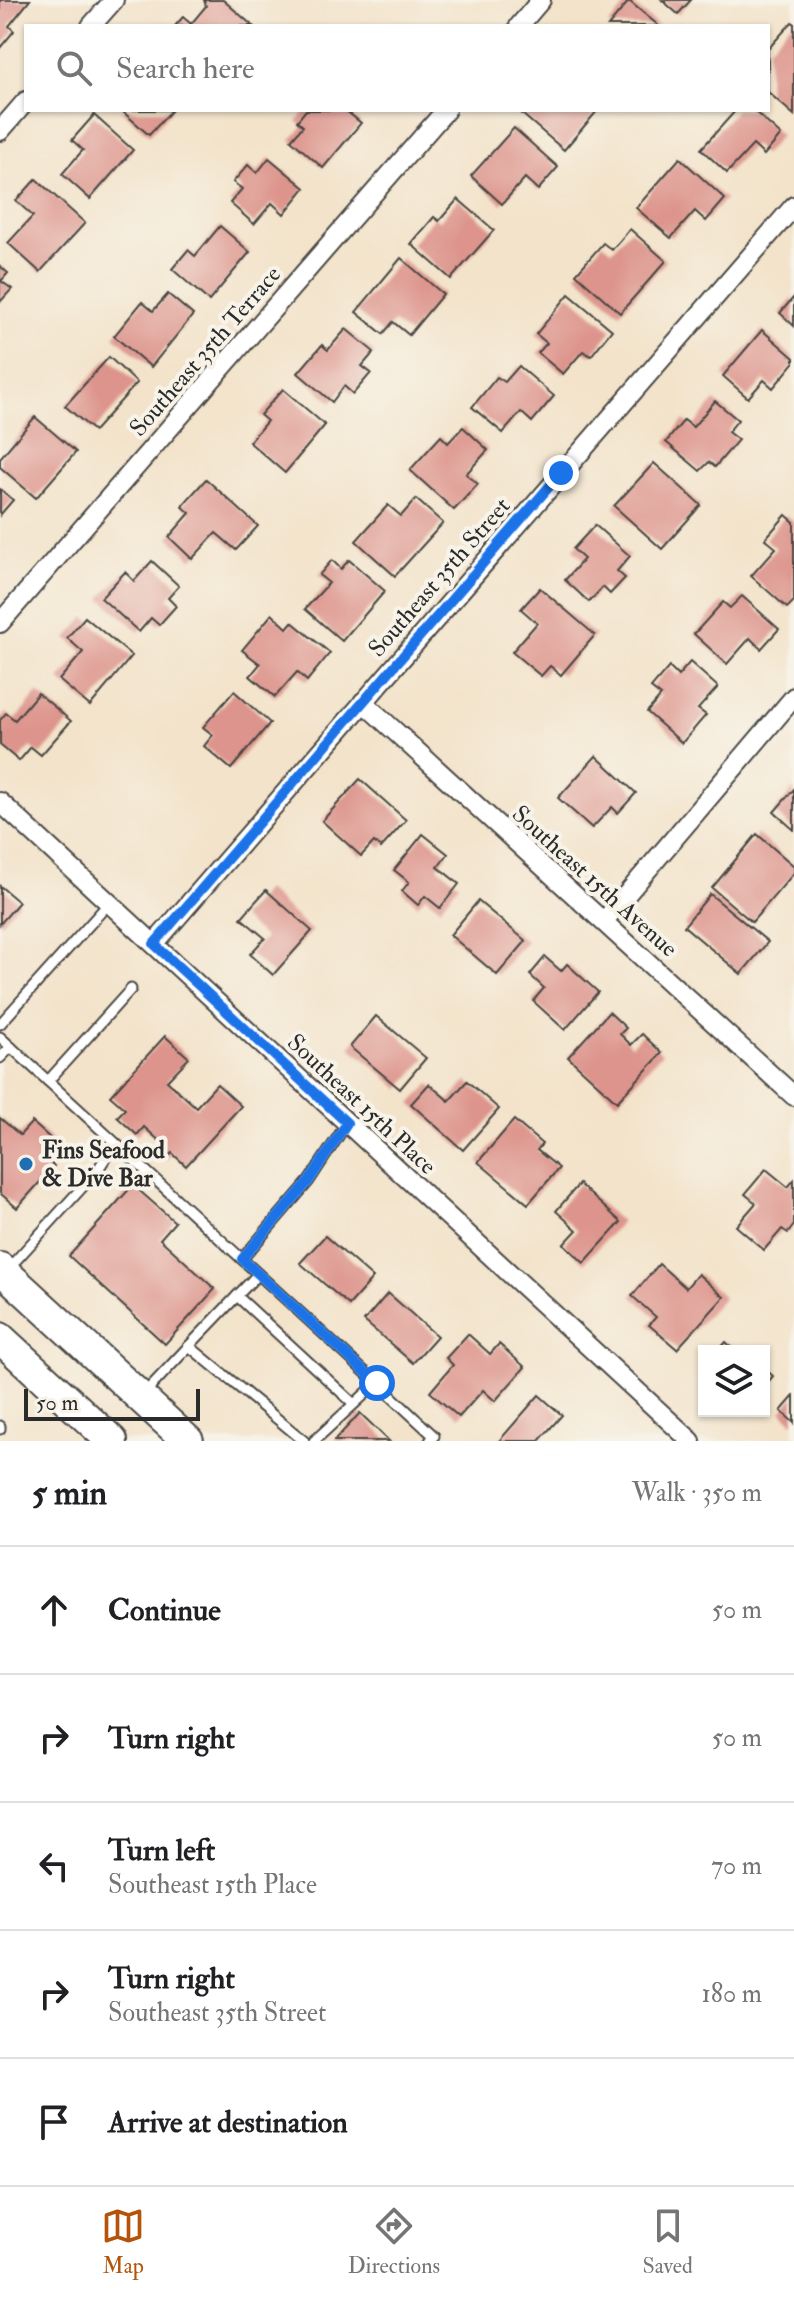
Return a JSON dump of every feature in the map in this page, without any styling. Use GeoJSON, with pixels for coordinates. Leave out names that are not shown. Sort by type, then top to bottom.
{"type":"FeatureCollection","features":[{"type":"Feature","properties":{"kind":"main road"},"geometry":{"type":"LineString","coordinates":[[3,1270],[188,1441]]}},
{"type":"Feature","properties":{"kind":"main road"},"geometry":{"type":"LineString","coordinates":[[0,1338],[112,1441]]}},
{"type":"Feature","properties":{"kind":"street"},"geometry":{"type":"LineString","coordinates":[[93,24],[114,0]]}},
{"type":"Feature","properties":{"kind":"street"},"geometry":{"type":"LineString","coordinates":[[521,24],[541,0]]}},
{"type":"Feature","properties":{"kind":"street"},"geometry":{"type":"LineString","coordinates":[[0,131],[24,103]]}},
{"type":"Feature","properties":{"kind":"street","name":"Southeast 35th Terrace"},"geometry":{"type":"LineString","coordinates":[[0,623],[444,112]]}},
{"type":"Feature","properties":{"kind":"street","name":"Southeast 35th Street"},"geometry":{"type":"LineString","coordinates":[[154,944],[794,206]]}},
{"type":"Feature","properties":{"kind":"street"},"geometry":{"type":"LineString","coordinates":[[604,921],[794,697]]}},
{"type":"Feature","properties":{"kind":"street","name":"Southeast 15th Avenue"},"geometry":{"type":"LineString","coordinates":[[363,702],[794,1096]]}},
{"type":"Feature","properties":{"kind":"street","name":"Southeast 15th Place"},"geometry":{"type":"LineString","coordinates":[[0,802],[691,1441]]}},
{"type":"Feature","properties":{"kind":"lane"},"geometry":{"type":"LineString","coordinates":[[0,1024],[109,903]]}},
{"type":"Feature","properties":{"kind":"lane"},"geometry":{"type":"LineString","coordinates":[[48,1081],[131,989]]}},
{"type":"Feature","properties":{"kind":"lane"},"geometry":{"type":"LineString","coordinates":[[0,1037],[434,1439]]}},
{"type":"Feature","properties":{"kind":"lane"},"geometry":{"type":"LineString","coordinates":[[0,1058],[11,1047]]}},
{"type":"Feature","properties":{"kind":"lane"},"geometry":{"type":"LineString","coordinates":[[242,1259],[301,1192],[347,1123]]}},
{"type":"Feature","properties":{"kind":"lane"},"geometry":{"type":"LineString","coordinates":[[3,1270],[97,1171],[115,1143]]}},
{"type":"Feature","properties":{"kind":"lane"},"geometry":{"type":"LineString","coordinates":[[141,1398],[258,1274]]}},
{"type":"Feature","properties":{"kind":"lane"},"geometry":{"type":"LineString","coordinates":[[237,1296],[353,1403]]}},
{"type":"Feature","properties":{"kind":"lane"},"geometry":{"type":"LineString","coordinates":[[189,1346],[304,1441]]}},
{"type":"Feature","properties":{"kind":"lane"},"geometry":{"type":"LineString","coordinates":[[314,1441],[377,1383]]}},
{"type":"Feature","properties":{"kind":"building"},"geometry":{"type":"Polygon","coordinates":[[[0,0],[30,0],[9,26],[14,31],[0,48],[0,0]]]}},
{"type":"Feature","properties":{"kind":"building"},"geometry":{"type":"Polygon","coordinates":[[[204,0],[223,0],[251,24],[191,24],[206,6],[204,0]]]}},
{"type":"Feature","properties":{"kind":"building"},"geometry":{"type":"Polygon","coordinates":[[[662,0],[691,0],[678,14],[662,0]]]}},
{"type":"Feature","properties":{"kind":"building"},"geometry":{"type":"Polygon","coordinates":[[[629,1],[657,24],[610,24],[629,1]]]}},
{"type":"Feature","properties":{"kind":"building"},"geometry":{"type":"Polygon","coordinates":[[[183,17],[191,24],[177,24],[183,17]]]}},
{"type":"Feature","properties":{"kind":"building"},"geometry":{"type":"Polygon","coordinates":[[[794,23],[794,115],[770,94],[770,47],[794,23]]]}},
{"type":"Feature","properties":{"kind":"building"},"geometry":{"type":"Polygon","coordinates":[[[123,112],[170,112],[149,135],[123,112]]]}},
{"type":"Feature","properties":{"kind":"building"},"geometry":{"type":"Polygon","coordinates":[[[304,112],[347,112],[361,123],[323,168],[291,140],[303,126],[297,121],[304,112]]]}},
{"type":"Feature","properties":{"kind":"building"},"geometry":{"type":"Polygon","coordinates":[[[524,112],[596,112],[564,150],[522,114],[524,112]]]}},
{"type":"Feature","properties":{"kind":"building"},"geometry":{"type":"Polygon","coordinates":[[[734,112],[755,112],[781,135],[764,155],[753,145],[727,173],[701,149],[734,112]]]}},
{"type":"Feature","properties":{"kind":"building"},"geometry":{"type":"Polygon","coordinates":[[[94,115],[133,150],[90,199],[62,174],[83,150],[72,140],[94,115]]]}},
{"type":"Feature","properties":{"kind":"building"},"geometry":{"type":"Polygon","coordinates":[[[514,128],[558,167],[538,190],[525,178],[502,204],[471,176],[514,128]]]}},
{"type":"Feature","properties":{"kind":"building"},"geometry":{"type":"Polygon","coordinates":[[[269,158],[305,188],[284,214],[272,203],[254,224],[230,203],[242,189],[233,182],[248,165],[257,173],[269,158]]]}},
{"type":"Feature","properties":{"kind":"building"},"geometry":{"type":"Polygon","coordinates":[[[680,158],[725,199],[706,221],[695,211],[671,238],[636,208],[680,158]]]}},
{"type":"Feature","properties":{"kind":"building"},"geometry":{"type":"Polygon","coordinates":[[[36,179],[85,223],[40,272],[8,243],[33,216],[16,201],[36,179]]]}},
{"type":"Feature","properties":{"kind":"building"},"geometry":{"type":"Polygon","coordinates":[[[458,199],[494,230],[451,279],[411,244],[434,217],[439,221],[458,199]]]}},
{"type":"Feature","properties":{"kind":"building"},"geometry":{"type":"Polygon","coordinates":[[[220,226],[250,252],[209,301],[172,269],[188,250],[195,256],[220,226]]]}},
{"type":"Feature","properties":{"kind":"building"},"geometry":{"type":"Polygon","coordinates":[[[630,229],[666,261],[620,313],[576,274],[603,243],[612,250],[630,229]]]}},
{"type":"Feature","properties":{"kind":"building"},"geometry":{"type":"Polygon","coordinates":[[[401,258],[443,294],[409,335],[393,322],[383,334],[356,312],[401,258]]]}},
{"type":"Feature","properties":{"kind":"building"},"geometry":{"type":"Polygon","coordinates":[[[0,266],[8,273],[1,281],[12,289],[0,302],[0,266]]]}},
{"type":"Feature","properties":{"kind":"building"},"geometry":{"type":"Polygon","coordinates":[[[168,294],[193,315],[151,367],[114,336],[142,302],[153,311],[168,294]]]}},
{"type":"Feature","properties":{"kind":"building"},"geometry":{"type":"Polygon","coordinates":[[[569,294],[612,330],[591,356],[583,351],[563,374],[538,353],[547,343],[536,334],[569,294]]]}},
{"type":"Feature","properties":{"kind":"building"},"geometry":{"type":"Polygon","coordinates":[[[794,297],[794,326],[780,313],[794,297]]]}},
{"type":"Feature","properties":{"kind":"building"},"geometry":{"type":"Polygon","coordinates":[[[346,329],[374,352],[362,366],[371,373],[353,394],[344,386],[332,402],[298,373],[322,345],[328,350],[346,329]]]}},
{"type":"Feature","properties":{"kind":"building"},"geometry":{"type":"Polygon","coordinates":[[[762,330],[794,358],[794,363],[773,388],[764,380],[748,398],[723,376],[762,330]]]}},
{"type":"Feature","properties":{"kind":"building"},"geometry":{"type":"Polygon","coordinates":[[[109,357],[137,383],[94,431],[65,406],[109,357]]]}},
{"type":"Feature","properties":{"kind":"building"},"geometry":{"type":"Polygon","coordinates":[[[519,366],[554,396],[532,422],[521,412],[503,433],[472,407],[497,377],[505,382],[519,366]]]}},
{"type":"Feature","properties":{"kind":"building"},"geometry":{"type":"Polygon","coordinates":[[[283,389],[325,425],[285,473],[249,442],[267,421],[260,415],[283,389]]]}},
{"type":"Feature","properties":{"kind":"building"},"geometry":{"type":"Polygon","coordinates":[[[715,401],[738,420],[728,432],[738,440],[715,467],[709,462],[700,471],[666,442],[684,420],[693,427],[715,401]]]}},
{"type":"Feature","properties":{"kind":"building"},"geometry":{"type":"Polygon","coordinates":[[[35,417],[76,452],[36,498],[0,467],[0,458],[35,417]]]}},
{"type":"Feature","properties":{"kind":"building"},"geometry":{"type":"Polygon","coordinates":[[[463,427],[488,450],[466,474],[478,484],[454,510],[410,470],[441,436],[448,443],[463,427]]]}},
{"type":"Feature","properties":{"kind":"building"},"geometry":{"type":"Polygon","coordinates":[[[654,463],[701,505],[662,549],[614,506],[654,463]]]}},
{"type":"Feature","properties":{"kind":"building"},"geometry":{"type":"Polygon","coordinates":[[[206,479],[258,526],[236,550],[216,533],[192,559],[169,537],[190,513],[182,506],[206,479]]]}},
{"type":"Feature","properties":{"kind":"building"},"geometry":{"type":"Polygon","coordinates":[[[0,489],[13,500],[0,515],[0,489]]]}},
{"type":"Feature","properties":{"kind":"building"},"geometry":{"type":"Polygon","coordinates":[[[416,499],[443,523],[395,576],[356,541],[388,505],[401,516],[416,499]]]}},
{"type":"Feature","properties":{"kind":"building"},"geometry":{"type":"Polygon","coordinates":[[[786,515],[794,522],[794,601],[787,608],[751,576],[776,548],[765,539],[786,515]]]}},
{"type":"Feature","properties":{"kind":"building"},"geometry":{"type":"Polygon","coordinates":[[[595,525],[630,556],[617,571],[625,578],[610,594],[603,587],[589,602],[565,580],[584,559],[573,549],[595,525]]]}},
{"type":"Feature","properties":{"kind":"building"},"geometry":{"type":"Polygon","coordinates":[[[332,560],[341,569],[349,560],[385,591],[342,641],[305,609],[329,583],[319,575],[332,560]]]}},
{"type":"Feature","properties":{"kind":"building"},"geometry":{"type":"Polygon","coordinates":[[[152,561],[179,586],[168,598],[176,606],[159,625],[151,618],[139,632],[101,598],[125,572],[134,581],[152,561]]]}},
{"type":"Feature","properties":{"kind":"building"},"geometry":{"type":"Polygon","coordinates":[[[540,588],[595,635],[561,675],[550,666],[541,676],[512,652],[537,623],[521,609],[540,588]]]}},
{"type":"Feature","properties":{"kind":"building"},"geometry":{"type":"Polygon","coordinates":[[[742,596],[779,629],[761,649],[750,638],[727,664],[694,634],[723,602],[730,608],[742,596]]]}},
{"type":"Feature","properties":{"kind":"building"},"geometry":{"type":"Polygon","coordinates":[[[272,614],[287,628],[292,622],[330,653],[307,681],[297,672],[275,697],[250,676],[260,664],[242,650],[272,614]]]}},
{"type":"Feature","properties":{"kind":"building"},"geometry":{"type":"Polygon","coordinates":[[[85,617],[132,656],[90,706],[59,680],[83,652],[67,638],[85,617]]]}},
{"type":"Feature","properties":{"kind":"building"},"geometry":{"type":"Polygon","coordinates":[[[690,662],[718,687],[698,709],[706,715],[682,743],[647,712],[661,696],[651,688],[669,667],[678,676],[690,662]]]}},
{"type":"Feature","properties":{"kind":"building"},"geometry":{"type":"Polygon","coordinates":[[[234,691],[270,723],[231,769],[204,746],[213,735],[203,727],[234,691]]]}},
{"type":"Feature","properties":{"kind":"building"},"geometry":{"type":"Polygon","coordinates":[[[38,693],[71,721],[41,755],[31,747],[19,761],[0,745],[0,720],[6,713],[15,720],[38,693]]]}},
{"type":"Feature","properties":{"kind":"building"},"geometry":{"type":"Polygon","coordinates":[[[596,756],[636,793],[618,813],[612,807],[592,828],[558,798],[596,756]]]}},
{"type":"Feature","properties":{"kind":"building"},"geometry":{"type":"Polygon","coordinates":[[[360,779],[406,820],[381,848],[374,842],[361,856],[322,821],[360,779]]]}},
{"type":"Feature","properties":{"kind":"building"},"geometry":{"type":"Polygon","coordinates":[[[794,789],[794,830],[774,812],[794,789]]]}},
{"type":"Feature","properties":{"kind":"building"},"geometry":{"type":"Polygon","coordinates":[[[423,834],[448,854],[438,867],[459,884],[440,908],[425,896],[418,905],[402,891],[409,882],[394,870],[423,834]]]}},
{"type":"Feature","properties":{"kind":"building"},"geometry":{"type":"Polygon","coordinates":[[[757,834],[794,866],[794,873],[752,922],[712,888],[757,834]]]}},
{"type":"Feature","properties":{"kind":"building"},"geometry":{"type":"Polygon","coordinates":[[[0,886],[19,902],[0,924],[0,886]]]}},
{"type":"Feature","properties":{"kind":"building"},"geometry":{"type":"Polygon","coordinates":[[[266,890],[312,931],[273,975],[250,954],[265,938],[241,918],[266,890]]]}},
{"type":"Feature","properties":{"kind":"building"},"geometry":{"type":"Polygon","coordinates":[[[710,894],[768,942],[741,974],[684,926],[710,894]]]}},
{"type":"Feature","properties":{"kind":"building"},"geometry":{"type":"Polygon","coordinates":[[[478,901],[526,941],[497,975],[450,935],[478,901]]]}},
{"type":"Feature","properties":{"kind":"building"},"geometry":{"type":"Polygon","coordinates":[[[545,957],[561,971],[567,964],[598,992],[565,1030],[533,1001],[544,988],[530,975],[545,957]]]}},
{"type":"Feature","properties":{"kind":"building"},"geometry":{"type":"Polygon","coordinates":[[[609,1012],[626,1028],[620,1034],[631,1045],[642,1034],[662,1053],[617,1102],[568,1057],[609,1012]]]}},
{"type":"Feature","properties":{"kind":"building"},"geometry":{"type":"Polygon","coordinates":[[[376,1016],[426,1058],[400,1089],[350,1047],[376,1016]]]}},
{"type":"Feature","properties":{"kind":"building"},"geometry":{"type":"Polygon","coordinates":[[[165,1036],[189,1058],[167,1081],[196,1107],[217,1084],[241,1106],[186,1166],[172,1153],[165,1161],[157,1153],[164,1145],[144,1127],[137,1135],[117,1117],[125,1109],[110,1096],[165,1036]]]}},
{"type":"Feature","properties":{"kind":"building"},"geometry":{"type":"Polygon","coordinates":[[[467,1081],[499,1109],[463,1150],[411,1104],[429,1084],[449,1101],[467,1081]]]}},
{"type":"Feature","properties":{"kind":"building","name":"Fins Seafood & Dive Bar"},"geometry":{"type":"Polygon","coordinates":[[[0,1118],[20,1135],[32,1122],[61,1148],[49,1161],[54,1166],[17,1208],[0,1193],[0,1118]]]}},
{"type":"Feature","properties":{"kind":"building"},"geometry":{"type":"Polygon","coordinates":[[[514,1120],[542,1144],[537,1150],[559,1168],[528,1204],[478,1162],[514,1120]]]}},
{"type":"Feature","properties":{"kind":"building"},"geometry":{"type":"Polygon","coordinates":[[[766,1169],[788,1187],[794,1180],[794,1225],[788,1233],[782,1229],[764,1250],[736,1226],[756,1203],[745,1194],[766,1169]]]}},
{"type":"Feature","properties":{"kind":"building"},"geometry":{"type":"Polygon","coordinates":[[[579,1184],[621,1222],[584,1263],[564,1244],[577,1230],[556,1211],[579,1184]]]}},
{"type":"Feature","properties":{"kind":"building"},"geometry":{"type":"Polygon","coordinates":[[[133,1185],[175,1222],[160,1239],[215,1289],[165,1344],[69,1256],[133,1185]]]}},
{"type":"Feature","properties":{"kind":"building"},"geometry":{"type":"Polygon","coordinates":[[[325,1236],[373,1278],[349,1305],[300,1263],[325,1236]]]}},
{"type":"Feature","properties":{"kind":"building"},"geometry":{"type":"Polygon","coordinates":[[[659,1264],[686,1288],[698,1274],[724,1297],[677,1349],[649,1325],[656,1317],[632,1296],[659,1264]]]}},
{"type":"Feature","properties":{"kind":"building"},"geometry":{"type":"Polygon","coordinates":[[[388,1293],[437,1336],[413,1363],[364,1321],[388,1293]]]}},
{"type":"Feature","properties":{"kind":"building"},"geometry":{"type":"Polygon","coordinates":[[[468,1334],[490,1354],[499,1344],[525,1367],[495,1401],[483,1390],[459,1417],[430,1392],[453,1365],[446,1358],[468,1334]]]}},
{"type":"Feature","properties":{"kind":"building"},"geometry":{"type":"Polygon","coordinates":[[[539,1395],[562,1415],[539,1441],[499,1441],[539,1395]]]}},
{"type":"Feature","properties":{"kind":"building"},"geometry":{"type":"Polygon","coordinates":[[[794,1396],[794,1423],[781,1411],[794,1396]]]}},
{"type":"Feature","properties":{"kind":"building"},"geometry":{"type":"Polygon","coordinates":[[[360,1413],[389,1441],[334,1441],[360,1413]]]}},
{"type":"Feature","properties":{"kind":"place","name":"Fins Seafood & Dive Bar"},"geometry":{"type":"Point","coordinates":[26,1164]}},
{"type":"Feature","properties":{"kind":"route"},"geometry":{"type":"LineString","coordinates":[[377,1383],[242,1259],[283,1215],[347,1123],[154,944],[561,473]]}}]}
